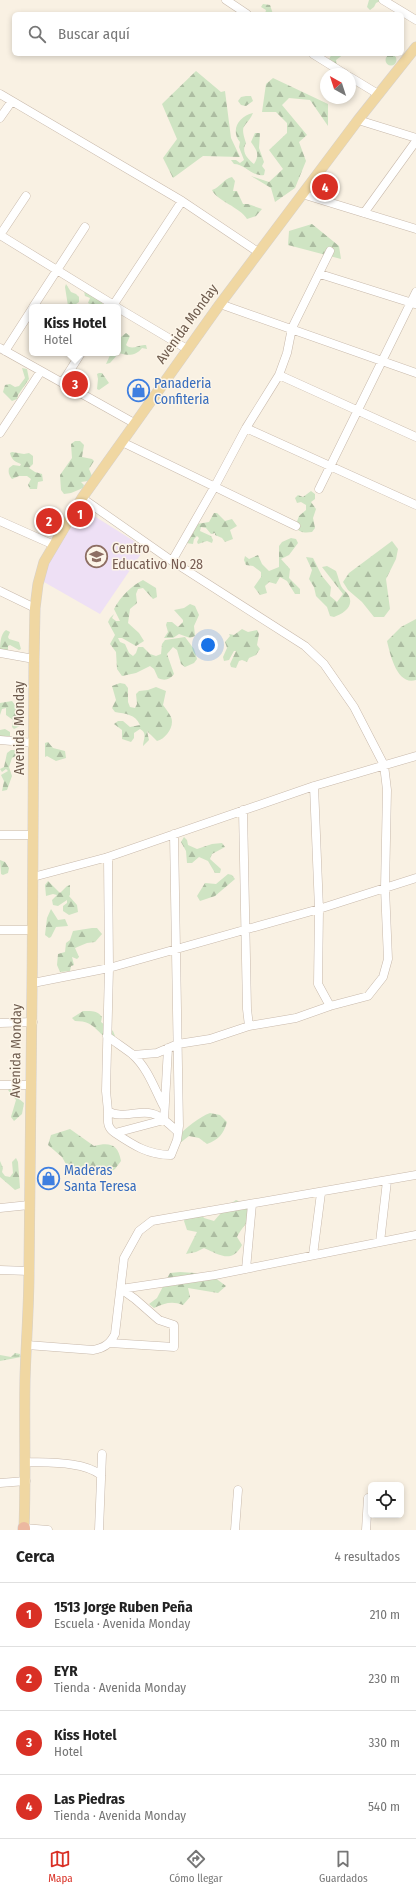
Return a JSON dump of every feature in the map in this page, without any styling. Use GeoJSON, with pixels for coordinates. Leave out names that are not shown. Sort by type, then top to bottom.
{"type":"FeatureCollection","features":[{"type":"Feature","properties":{"kind":"main road","name":"Avenida Monday"},"geometry":{"type":"LineString","coordinates":[[24,1529],[29,1270],[30,1085],[33,983],[34,659],[35,608],[38,584],[44,562],[82,498],[134,423],[258,252],[378,94],[414,53]]}},
{"type":"Feature","properties":{"kind":"street"},"geometry":{"type":"LineString","coordinates":[[383,0],[403,12]]}},
{"type":"Feature","properties":{"kind":"street"},"geometry":{"type":"LineString","coordinates":[[229,1],[244,12]]}},
{"type":"Feature","properties":{"kind":"street"},"geometry":{"type":"LineString","coordinates":[[404,13],[416,20]]}},
{"type":"Feature","properties":{"kind":"street"},"geometry":{"type":"LineString","coordinates":[[316,56],[335,68]]}},
{"type":"Feature","properties":{"kind":"street"},"geometry":{"type":"LineString","coordinates":[[356,81],[378,94]]}},
{"type":"Feature","properties":{"kind":"street"},"geometry":{"type":"LineString","coordinates":[[0,94],[182,201],[258,252]]}},
{"type":"Feature","properties":{"kind":"street"},"geometry":{"type":"LineString","coordinates":[[0,118],[12,101]]}},
{"type":"Feature","properties":{"kind":"street"},"geometry":{"type":"LineString","coordinates":[[358,120],[416,139],[364,213]]}},
{"type":"Feature","properties":{"kind":"street"},"geometry":{"type":"LineString","coordinates":[[302,194],[416,229]]}},
{"type":"Feature","properties":{"kind":"street"},"geometry":{"type":"LineString","coordinates":[[26,196],[0,235],[56,272],[110,304]]}},
{"type":"Feature","properties":{"kind":"street"},"geometry":{"type":"LineString","coordinates":[[117,304],[182,201]]}},
{"type":"Feature","properties":{"kind":"street"},"geometry":{"type":"LineString","coordinates":[[36,304],[85,227]]}},
{"type":"Feature","properties":{"kind":"street"},"geometry":{"type":"LineString","coordinates":[[172,561],[246,428],[279,375],[288,353],[292,328],[320,274],[330,251]]}},
{"type":"Feature","properties":{"kind":"street"},"geometry":{"type":"LineString","coordinates":[[320,274],[414,303]]}},
{"type":"Feature","properties":{"kind":"street"},"geometry":{"type":"LineString","coordinates":[[319,489],[382,361],[414,303],[416,292]]}},
{"type":"Feature","properties":{"kind":"street"},"geometry":{"type":"LineString","coordinates":[[220,304],[292,328],[416,373]]}},
{"type":"Feature","properties":{"kind":"street"},"geometry":{"type":"LineString","coordinates":[[121,310],[188,349]]}},
{"type":"Feature","properties":{"kind":"street"},"geometry":{"type":"LineString","coordinates":[[29,313],[2,350],[134,423]]}},
{"type":"Feature","properties":{"kind":"street"},"geometry":{"type":"LineString","coordinates":[[62,383],[79,356]]}},
{"type":"Feature","properties":{"kind":"street"},"geometry":{"type":"LineString","coordinates":[[0,433],[41,371]]}},
{"type":"Feature","properties":{"kind":"street"},"geometry":{"type":"LineString","coordinates":[[279,375],[416,437]]}},
{"type":"Feature","properties":{"kind":"street"},"geometry":{"type":"LineString","coordinates":[[246,428],[416,504]]}},
{"type":"Feature","properties":{"kind":"street"},"geometry":{"type":"LineString","coordinates":[[122,442],[296,526]]}},
{"type":"Feature","properties":{"kind":"street"},"geometry":{"type":"LineString","coordinates":[[82,498],[172,561],[305,646],[324,664],[354,707],[384,765],[386,790],[385,888],[388,959],[383,977],[368,996],[330,1006],[296,1018],[270,1024],[249,1026],[210,1039],[178,1044],[157,1053],[133,1055]]}},
{"type":"Feature","properties":{"kind":"street"},"geometry":{"type":"LineString","coordinates":[[0,521],[54,545]]}},
{"type":"Feature","properties":{"kind":"street"},"geometry":{"type":"LineString","coordinates":[[0,591],[35,608]]}},
{"type":"Feature","properties":{"kind":"street"},"geometry":{"type":"LineString","coordinates":[[0,653],[34,659]]}},
{"type":"Feature","properties":{"kind":"street"},"geometry":{"type":"LineString","coordinates":[[0,740],[34,743]]}},
{"type":"Feature","properties":{"kind":"street"},"geometry":{"type":"LineString","coordinates":[[33,877],[108,857],[314,786],[416,756]]}},
{"type":"Feature","properties":{"kind":"street"},"geometry":{"type":"LineString","coordinates":[[314,786],[319,909],[318,984],[330,1006]]}},
{"type":"Feature","properties":{"kind":"street"},"geometry":{"type":"LineString","coordinates":[[243,810],[247,1009],[249,1026]]}},
{"type":"Feature","properties":{"kind":"street"},"geometry":{"type":"LineString","coordinates":[[108,857],[109,968],[106,1090],[108,1125],[109,1129],[130,1143],[156,1155],[171,1155],[177,1140],[180,1126],[174,834]]}},
{"type":"Feature","properties":{"kind":"street"},"geometry":{"type":"LineString","coordinates":[[0,835],[33,836]]}},
{"type":"Feature","properties":{"kind":"street"},"geometry":{"type":"LineString","coordinates":[[33,983],[109,968],[319,909],[416,878]]}},
{"type":"Feature","properties":{"kind":"street"},"geometry":{"type":"LineString","coordinates":[[0,930],[32,930]]}},
{"type":"Feature","properties":{"kind":"street"},"geometry":{"type":"LineString","coordinates":[[0,1023],[32,1022]]}},
{"type":"Feature","properties":{"kind":"street"},"geometry":{"type":"LineString","coordinates":[[107,1036],[133,1055],[148,1076],[164,1108]]}},
{"type":"Feature","properties":{"kind":"street"},"geometry":{"type":"LineString","coordinates":[[164,1120],[168,1048]]}},
{"type":"Feature","properties":{"kind":"street"},"geometry":{"type":"LineString","coordinates":[[0,1085],[30,1085]]}},
{"type":"Feature","properties":{"kind":"street"},"geometry":{"type":"LineString","coordinates":[[108,1111],[115,1114],[150,1113],[164,1120],[178,1132]]}},
{"type":"Feature","properties":{"kind":"street"},"geometry":{"type":"LineString","coordinates":[[116,1133],[164,1120]]}},
{"type":"Feature","properties":{"kind":"street"},"geometry":{"type":"LineString","coordinates":[[27,1345],[93,1350],[102,1348],[110,1343],[115,1334],[124,1258],[140,1231],[152,1221],[321,1193],[416,1175]]}},
{"type":"Feature","properties":{"kind":"street"},"geometry":{"type":"LineString","coordinates":[[380,1242],[387,1181]]}},
{"type":"Feature","properties":{"kind":"street"},"geometry":{"type":"LineString","coordinates":[[313,1254],[321,1193]]}},
{"type":"Feature","properties":{"kind":"street"},"geometry":{"type":"LineString","coordinates":[[246,1269],[252,1204]]}},
{"type":"Feature","properties":{"kind":"street"},"geometry":{"type":"LineString","coordinates":[[0,1208],[29,1205]]}},
{"type":"Feature","properties":{"kind":"street"},"geometry":{"type":"LineString","coordinates":[[121,1289],[215,1275],[313,1254],[416,1235]]}},
{"type":"Feature","properties":{"kind":"street"},"geometry":{"type":"LineString","coordinates":[[0,1270],[29,1270]]}},
{"type":"Feature","properties":{"kind":"street"},"geometry":{"type":"LineString","coordinates":[[110,1343],[174,1347],[174,1325],[159,1320],[121,1289]]}},
{"type":"Feature","properties":{"kind":"street"},"geometry":{"type":"LineString","coordinates":[[99,1530],[102,1454]]}},
{"type":"Feature","properties":{"kind":"street"},"geometry":{"type":"LineString","coordinates":[[26,1462],[48,1463],[93,1469],[101,1475]]}},
{"type":"Feature","properties":{"kind":"street"},"geometry":{"type":"LineString","coordinates":[[0,1482],[26,1481]]}},
{"type":"Feature","properties":{"kind":"street"},"geometry":{"type":"LineString","coordinates":[[235,1530],[238,1490]]}},
{"type":"Feature","properties":{"kind":"street"},"geometry":{"type":"LineString","coordinates":[[366,1530],[368,1498]]}},
{"type":"Feature","properties":{"kind":"street"},"geometry":{"type":"LineString","coordinates":[[24,1529],[48,1530]]}},
{"type":"Feature","properties":{"kind":"shaded area","name":"Centro Educativo No 28"},"geometry":{"type":"Polygon","coordinates":[[[83,509],[145,548],[100,614],[44,582],[48,564],[83,509]]]}},
{"type":"Feature","properties":{"kind":"green space"},"geometry":{"type":"Polygon","coordinates":[[[369,0],[380,1],[370,10],[367,7],[369,0]]]}},
{"type":"Feature","properties":{"kind":"green space"},"geometry":{"type":"Polygon","coordinates":[[[263,4],[270,5],[272,12],[266,12],[266,10],[261,7],[263,4]]]}},
{"type":"Feature","properties":{"kind":"green space"},"geometry":{"type":"Polygon","coordinates":[[[331,56],[341,56],[336,60],[337,65],[329,59],[331,56]]]}},
{"type":"Feature","properties":{"kind":"green space"},"geometry":{"type":"Polygon","coordinates":[[[387,56],[395,56],[397,60],[395,64],[391,66],[387,64],[385,60],[387,56]]]}},
{"type":"Feature","properties":{"kind":"green space"},"geometry":{"type":"Polygon","coordinates":[[[196,71],[221,92],[225,91],[231,138],[240,157],[203,156],[173,178],[163,158],[177,139],[162,104],[196,71]]]}},
{"type":"Feature","properties":{"kind":"green space"},"geometry":{"type":"Polygon","coordinates":[[[273,78],[320,100],[320,104],[328,104],[328,126],[310,100],[289,98],[282,105],[307,135],[299,142],[306,161],[295,188],[275,202],[271,188],[251,176],[269,182],[283,169],[269,150],[287,133],[287,123],[276,112],[262,112],[266,84],[273,78]]]}},
{"type":"Feature","properties":{"kind":"green space"},"geometry":{"type":"Polygon","coordinates":[[[251,96],[253,101],[246,106],[241,105],[238,101],[241,97],[251,96]]]}},
{"type":"Feature","properties":{"kind":"green space"},"geometry":{"type":"Polygon","coordinates":[[[253,113],[243,128],[246,143],[244,152],[254,164],[257,158],[257,153],[251,142],[255,133],[260,133],[259,148],[264,162],[262,166],[265,170],[264,175],[256,174],[242,166],[234,164],[231,160],[236,160],[240,163],[244,160],[239,147],[240,142],[237,137],[236,128],[240,120],[253,113]]]}},
{"type":"Feature","properties":{"kind":"green space"},"geometry":{"type":"Polygon","coordinates":[[[232,177],[235,181],[233,191],[237,191],[243,204],[248,204],[262,209],[256,216],[247,219],[240,211],[214,194],[212,190],[218,187],[226,179],[232,177]]]}},
{"type":"Feature","properties":{"kind":"green space"},"geometry":{"type":"Polygon","coordinates":[[[312,224],[339,246],[341,259],[288,245],[289,231],[312,224]]]}},
{"type":"Feature","properties":{"kind":"green space"},"geometry":{"type":"Polygon","coordinates":[[[66,284],[71,292],[79,297],[79,302],[76,304],[68,304],[65,287],[66,284]]]}},
{"type":"Feature","properties":{"kind":"green space"},"geometry":{"type":"Polygon","coordinates":[[[84,291],[101,300],[103,304],[90,304],[88,303],[90,298],[85,296],[84,291]]]}},
{"type":"Feature","properties":{"kind":"green space"},"geometry":{"type":"Polygon","coordinates":[[[126,333],[130,336],[126,345],[129,347],[146,345],[147,349],[142,348],[137,353],[126,355],[121,354],[121,337],[126,333]]]}},
{"type":"Feature","properties":{"kind":"green space"},"geometry":{"type":"Polygon","coordinates":[[[110,356],[116,356],[110,363],[106,364],[110,356]]]}},
{"type":"Feature","properties":{"kind":"green space"},"geometry":{"type":"Polygon","coordinates":[[[22,368],[27,369],[29,379],[18,395],[17,399],[12,401],[3,392],[5,385],[10,384],[15,387],[19,386],[25,378],[22,368]]]}},
{"type":"Feature","properties":{"kind":"green space"},"geometry":{"type":"Polygon","coordinates":[[[102,373],[109,383],[99,390],[97,389],[97,374],[102,373]]]}},
{"type":"Feature","properties":{"kind":"green space"},"geometry":{"type":"Polygon","coordinates":[[[75,441],[80,441],[84,445],[82,457],[92,459],[94,461],[89,469],[92,476],[88,481],[81,482],[84,485],[83,488],[64,494],[61,490],[60,475],[72,458],[71,444],[75,441]]]}},
{"type":"Feature","properties":{"kind":"green space"},"geometry":{"type":"Polygon","coordinates":[[[10,453],[24,454],[29,453],[33,456],[33,464],[29,468],[42,474],[43,481],[38,482],[37,489],[30,489],[28,485],[31,479],[27,476],[11,478],[9,475],[9,468],[13,465],[20,466],[21,464],[13,459],[10,453]]]}},
{"type":"Feature","properties":{"kind":"green space"},"geometry":{"type":"Polygon","coordinates":[[[311,491],[315,494],[315,499],[311,502],[316,509],[313,518],[315,528],[312,532],[303,532],[295,527],[299,516],[306,510],[306,505],[301,502],[297,503],[295,498],[298,495],[303,497],[311,491]]]}},
{"type":"Feature","properties":{"kind":"green space"},"geometry":{"type":"Polygon","coordinates":[[[214,513],[217,513],[225,521],[232,519],[237,526],[230,530],[233,539],[225,542],[222,538],[215,535],[215,533],[211,534],[206,528],[201,527],[200,531],[211,536],[213,540],[212,543],[207,541],[198,544],[197,542],[199,538],[197,536],[194,539],[193,544],[186,543],[197,524],[209,522],[214,513]]]}},
{"type":"Feature","properties":{"kind":"green space"},"geometry":{"type":"Polygon","coordinates":[[[291,538],[296,539],[298,543],[289,555],[281,559],[290,569],[289,578],[300,589],[300,594],[295,594],[287,581],[280,577],[276,584],[269,582],[265,586],[267,593],[260,595],[254,587],[261,577],[261,572],[253,566],[246,565],[244,560],[245,556],[249,559],[258,555],[262,564],[269,571],[279,567],[279,546],[282,542],[291,538]]]}},
{"type":"Feature","properties":{"kind":"green space"},"geometry":{"type":"Polygon","coordinates":[[[392,541],[398,549],[396,559],[386,579],[390,609],[384,617],[374,617],[362,602],[348,590],[343,582],[349,573],[392,541]]]}},
{"type":"Feature","properties":{"kind":"green space"},"geometry":{"type":"Polygon","coordinates":[[[306,557],[313,558],[322,576],[331,587],[330,596],[337,602],[343,594],[322,567],[327,566],[336,571],[341,586],[350,600],[347,610],[334,617],[330,616],[327,607],[316,596],[314,587],[309,579],[312,570],[306,557]]]}},
{"type":"Feature","properties":{"kind":"green space"},"geometry":{"type":"Polygon","coordinates":[[[143,580],[156,588],[157,597],[153,599],[143,588],[138,589],[136,594],[137,603],[130,609],[128,623],[139,633],[144,641],[136,646],[122,638],[118,638],[120,642],[125,644],[129,653],[133,656],[138,647],[143,647],[150,654],[156,656],[161,654],[162,644],[165,640],[185,637],[194,649],[197,659],[194,663],[185,667],[181,664],[177,650],[173,647],[167,654],[174,674],[171,678],[158,678],[154,669],[150,666],[136,673],[122,676],[117,669],[116,652],[110,644],[115,635],[108,622],[114,614],[112,618],[116,621],[120,621],[114,609],[134,585],[143,580]]]}},
{"type":"Feature","properties":{"kind":"green space"},"geometry":{"type":"Polygon","coordinates":[[[190,604],[195,606],[199,615],[194,626],[195,636],[190,638],[179,634],[173,638],[164,638],[168,632],[166,625],[167,622],[172,622],[178,627],[183,622],[174,610],[184,608],[190,604]]]}},
{"type":"Feature","properties":{"kind":"green space"},"geometry":{"type":"Polygon","coordinates":[[[416,619],[416,680],[409,681],[399,674],[392,661],[387,641],[401,627],[416,619]]]}},
{"type":"Feature","properties":{"kind":"green space"},"geometry":{"type":"Polygon","coordinates":[[[242,629],[248,632],[257,630],[259,634],[257,645],[260,649],[256,655],[249,658],[247,662],[242,660],[239,661],[236,668],[231,667],[230,664],[236,651],[234,651],[229,660],[224,661],[223,657],[227,648],[225,642],[230,636],[229,634],[234,635],[242,629]]]}},
{"type":"Feature","properties":{"kind":"green space"},"geometry":{"type":"Polygon","coordinates":[[[6,630],[10,632],[8,637],[9,639],[19,642],[21,649],[19,650],[10,645],[8,646],[8,651],[0,654],[1,637],[6,630]]]}},
{"type":"Feature","properties":{"kind":"green space"},"geometry":{"type":"Polygon","coordinates":[[[120,683],[125,684],[128,688],[128,702],[130,707],[135,708],[137,704],[136,694],[139,691],[156,687],[166,691],[163,705],[171,717],[172,724],[169,732],[164,738],[157,741],[147,731],[149,740],[143,746],[144,732],[140,729],[134,733],[134,738],[131,742],[122,739],[122,730],[114,724],[118,721],[123,721],[130,727],[140,725],[133,717],[115,712],[112,708],[116,700],[112,686],[120,683]]]}},
{"type":"Feature","properties":{"kind":"green space"},"geometry":{"type":"Polygon","coordinates":[[[12,701],[16,706],[22,725],[14,729],[12,727],[13,720],[6,715],[6,708],[2,709],[0,715],[0,703],[12,701]]]}},
{"type":"Feature","properties":{"kind":"green space"},"geometry":{"type":"Polygon","coordinates":[[[5,729],[10,732],[10,736],[0,737],[0,730],[5,729]]]}},
{"type":"Feature","properties":{"kind":"green space"},"geometry":{"type":"Polygon","coordinates":[[[48,742],[53,748],[65,751],[66,758],[56,761],[47,756],[45,757],[45,743],[48,742]]]}},
{"type":"Feature","properties":{"kind":"green space"},"geometry":{"type":"Polygon","coordinates":[[[11,750],[16,750],[18,755],[12,758],[9,767],[12,776],[7,790],[2,791],[4,781],[1,775],[8,771],[6,769],[2,772],[0,769],[4,767],[7,753],[11,750]]]}},
{"type":"Feature","properties":{"kind":"green space"},"geometry":{"type":"Polygon","coordinates":[[[184,837],[187,840],[188,845],[197,849],[212,844],[222,843],[225,847],[212,854],[210,859],[221,869],[220,873],[215,873],[208,861],[199,857],[192,863],[187,863],[186,851],[181,842],[184,837]]]}},
{"type":"Feature","properties":{"kind":"green space"},"geometry":{"type":"Polygon","coordinates":[[[0,860],[5,862],[9,868],[8,873],[3,875],[1,874],[0,860]]]}},
{"type":"Feature","properties":{"kind":"green space"},"geometry":{"type":"Polygon","coordinates":[[[228,874],[232,875],[235,879],[215,896],[200,901],[197,896],[205,883],[216,884],[228,874]]]}},
{"type":"Feature","properties":{"kind":"green space"},"geometry":{"type":"Polygon","coordinates":[[[48,881],[60,893],[70,885],[69,896],[77,905],[78,912],[69,915],[63,911],[63,906],[67,903],[67,900],[58,906],[53,905],[52,900],[57,895],[53,894],[46,896],[45,885],[48,881]]]}},
{"type":"Feature","properties":{"kind":"green space"},"geometry":{"type":"Polygon","coordinates":[[[51,909],[58,920],[65,919],[68,926],[56,927],[49,938],[45,935],[47,918],[51,909]]]}},
{"type":"Feature","properties":{"kind":"green space"},"geometry":{"type":"Polygon","coordinates":[[[97,928],[102,934],[95,942],[87,943],[75,948],[79,957],[77,959],[72,957],[74,965],[71,966],[70,971],[60,972],[57,965],[58,954],[65,952],[66,943],[70,940],[73,931],[97,928]]]}},
{"type":"Feature","properties":{"kind":"green space"},"geometry":{"type":"Polygon","coordinates":[[[83,1011],[94,1011],[98,1013],[102,1017],[101,1022],[113,1031],[115,1036],[113,1040],[107,1038],[88,1023],[75,1021],[72,1018],[83,1011]]]}},
{"type":"Feature","properties":{"kind":"green space"},"geometry":{"type":"Polygon","coordinates":[[[11,1088],[14,1089],[18,1098],[24,1103],[22,1114],[14,1121],[11,1117],[16,1100],[8,1090],[11,1088]]]}},
{"type":"Feature","properties":{"kind":"green space"},"geometry":{"type":"Polygon","coordinates":[[[210,1113],[220,1115],[227,1122],[220,1136],[207,1144],[199,1138],[189,1136],[180,1143],[178,1136],[197,1120],[210,1113]]]}},
{"type":"Feature","properties":{"kind":"green space"},"geometry":{"type":"Polygon","coordinates":[[[70,1129],[94,1146],[105,1144],[115,1148],[120,1155],[121,1161],[115,1169],[107,1174],[92,1168],[67,1166],[62,1157],[48,1145],[51,1135],[70,1129]]]}},
{"type":"Feature","properties":{"kind":"green space"},"geometry":{"type":"Polygon","coordinates":[[[16,1158],[18,1162],[20,1188],[15,1190],[0,1177],[0,1161],[3,1168],[2,1172],[5,1176],[10,1177],[13,1173],[12,1162],[16,1158]]]}},
{"type":"Feature","properties":{"kind":"green space"},"geometry":{"type":"Polygon","coordinates":[[[236,1200],[245,1204],[251,1212],[248,1220],[237,1237],[242,1245],[238,1251],[230,1256],[225,1256],[204,1248],[196,1252],[186,1254],[197,1232],[187,1230],[184,1221],[187,1211],[198,1210],[204,1218],[214,1221],[227,1206],[236,1200]]]}},
{"type":"Feature","properties":{"kind":"green space"},"geometry":{"type":"Polygon","coordinates":[[[180,1272],[210,1274],[226,1286],[218,1293],[188,1288],[190,1297],[183,1305],[168,1303],[154,1308],[149,1304],[157,1298],[170,1273],[180,1272]]]}},
{"type":"Feature","properties":{"kind":"green space"},"geometry":{"type":"Polygon","coordinates":[[[15,1353],[20,1354],[21,1357],[0,1361],[0,1355],[11,1357],[15,1353]]]}},
{"type":"Feature","properties":{"kind":"place","name":"Las Piedras"},"geometry":{"type":"Point","coordinates":[325,187]}},
{"type":"Feature","properties":{"kind":"place","name":"Kiss Hotel"},"geometry":{"type":"Point","coordinates":[75,384]}},
{"type":"Feature","properties":{"kind":"place","name":"Panaderia Confiteria"},"geometry":{"type":"Point","coordinates":[139,391]}},
{"type":"Feature","properties":{"kind":"place","name":"1513 Jorge Ruben Peña"},"geometry":{"type":"Point","coordinates":[80,514]}},
{"type":"Feature","properties":{"kind":"place","name":"EYR"},"geometry":{"type":"Point","coordinates":[49,521]}},
{"type":"Feature","properties":{"kind":"place","name":"Centro Educativo No 28"},"geometry":{"type":"Point","coordinates":[96,556]}},
{"type":"Feature","properties":{"kind":"place","name":"Maderas Santa Teresa"},"geometry":{"type":"Point","coordinates":[48,1178]}}]}
